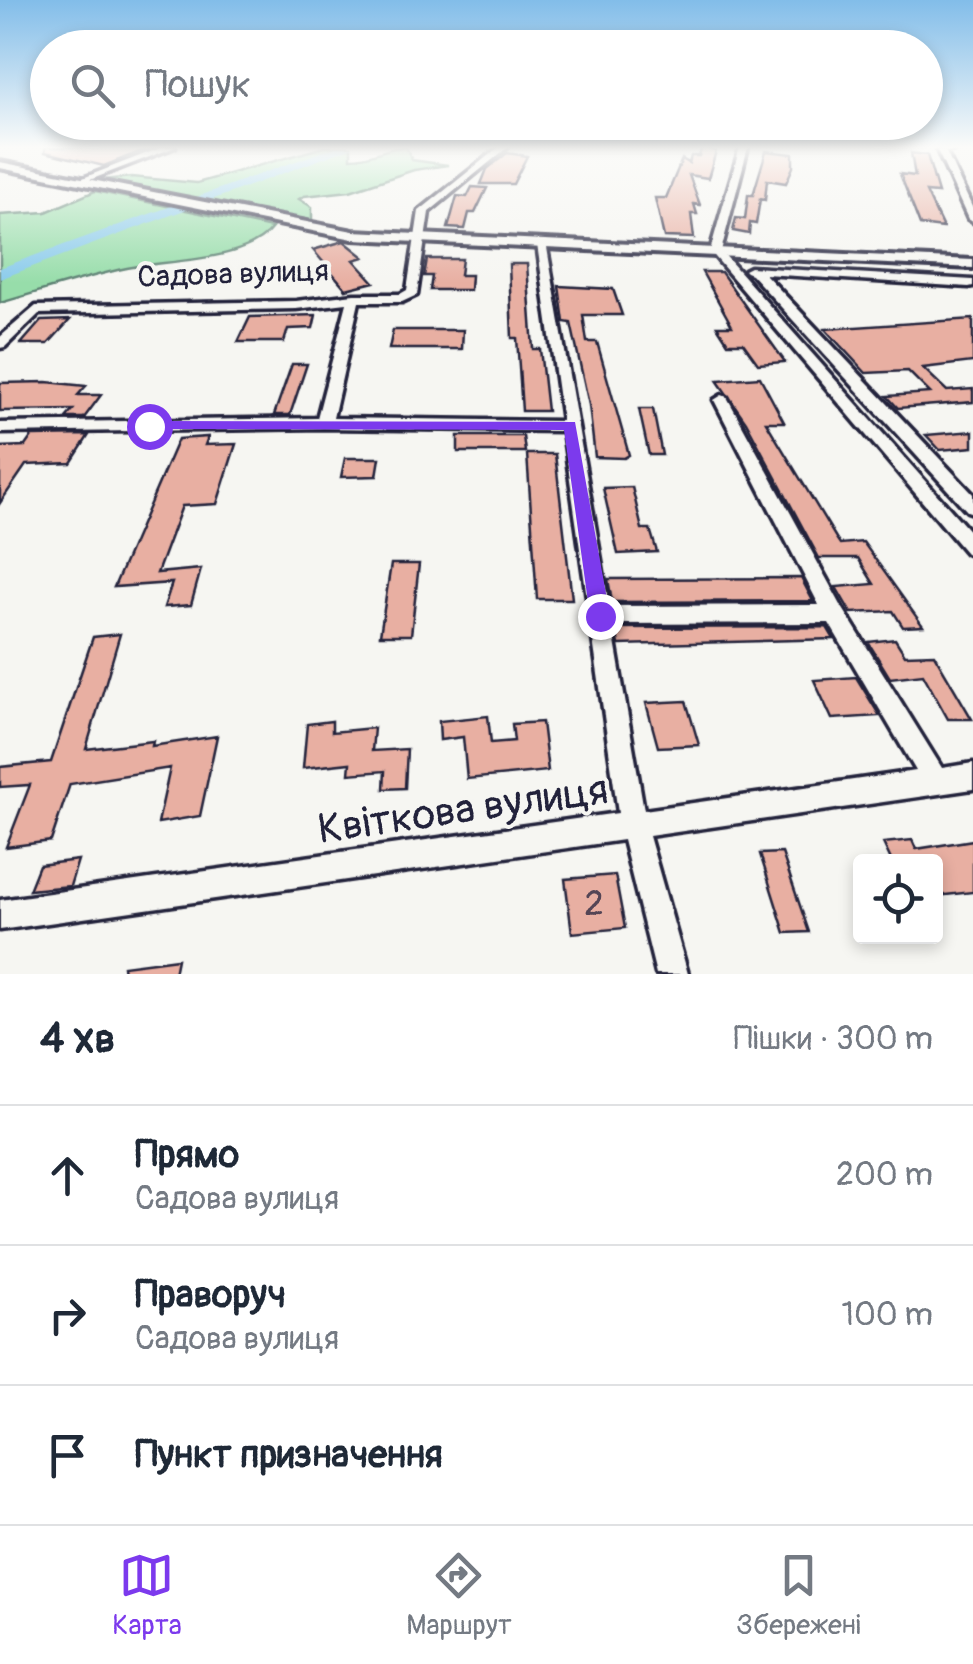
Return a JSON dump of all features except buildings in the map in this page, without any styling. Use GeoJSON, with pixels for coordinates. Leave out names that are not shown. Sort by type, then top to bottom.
{"type":"FeatureCollection","features":[{"type":"Feature","properties":{"kind":"street"},"geometry":{"type":"LineString","coordinates":[[133,192],[315,230],[721,257],[973,264]]}},
{"type":"Feature","properties":{"kind":"street"},"geometry":{"type":"LineString","coordinates":[[354,298],[402,298],[413,292],[424,211],[444,192]]}},
{"type":"Feature","properties":{"kind":"street"},"geometry":{"type":"LineString","coordinates":[[721,257],[734,192]]}},
{"type":"Feature","properties":{"kind":"street"},"geometry":{"type":"LineString","coordinates":[[959,192],[973,220]]}},
{"type":"Feature","properties":{"kind":"street"},"geometry":{"type":"LineString","coordinates":[[542,244],[633,827],[672,974]]}},
{"type":"Feature","properties":{"kind":"street"},"geometry":{"type":"LineString","coordinates":[[721,257],[756,272],[969,283]]}},
{"type":"Feature","properties":{"kind":"street"},"geometry":{"type":"LineString","coordinates":[[721,257],[806,360],[973,548]]}},
{"type":"Feature","properties":{"kind":"street"},"geometry":{"type":"LineString","coordinates":[[756,272],[973,506]]}},
{"type":"Feature","properties":{"kind":"street","name":"Садова вулиця"},"geometry":{"type":"LineString","coordinates":[[0,344],[36,310],[296,305],[354,298],[324,423]]}},
{"type":"Feature","properties":{"kind":"street"},"geometry":{"type":"LineString","coordinates":[[722,400],[836,614],[936,781]]}},
{"type":"Feature","properties":{"kind":"street"},"geometry":{"type":"LineString","coordinates":[[0,428],[324,423],[570,426]]}},
{"type":"Feature","properties":{"kind":"street"},"geometry":{"type":"LineString","coordinates":[[600,616],[836,614]]}},
{"type":"Feature","properties":{"kind":"street","name":"Квіткова вулиця"},"geometry":{"type":"LineString","coordinates":[[0,914],[973,776]]}},
{"type":"Feature","properties":{"kind":"green space"},"geometry":{"type":"Polygon","coordinates":[[[92,192],[102,192],[272,228],[260,239],[225,253],[127,268],[0,303],[0,215],[46,212],[92,192]]]}},
{"type":"Feature","properties":{"kind":"green space"},"geometry":{"type":"Polygon","coordinates":[[[164,192],[337,192],[299,199],[312,207],[312,223],[164,192]]]}},
{"type":"Feature","properties":{"kind":"waterway"},"geometry":{"type":"LineString","coordinates":[[0,274],[223,192]]}},
{"type":"Feature","properties":{"kind":"route"},"geometry":{"type":"LineString","coordinates":[[149,426],[570,426],[600,616]]}}]}
